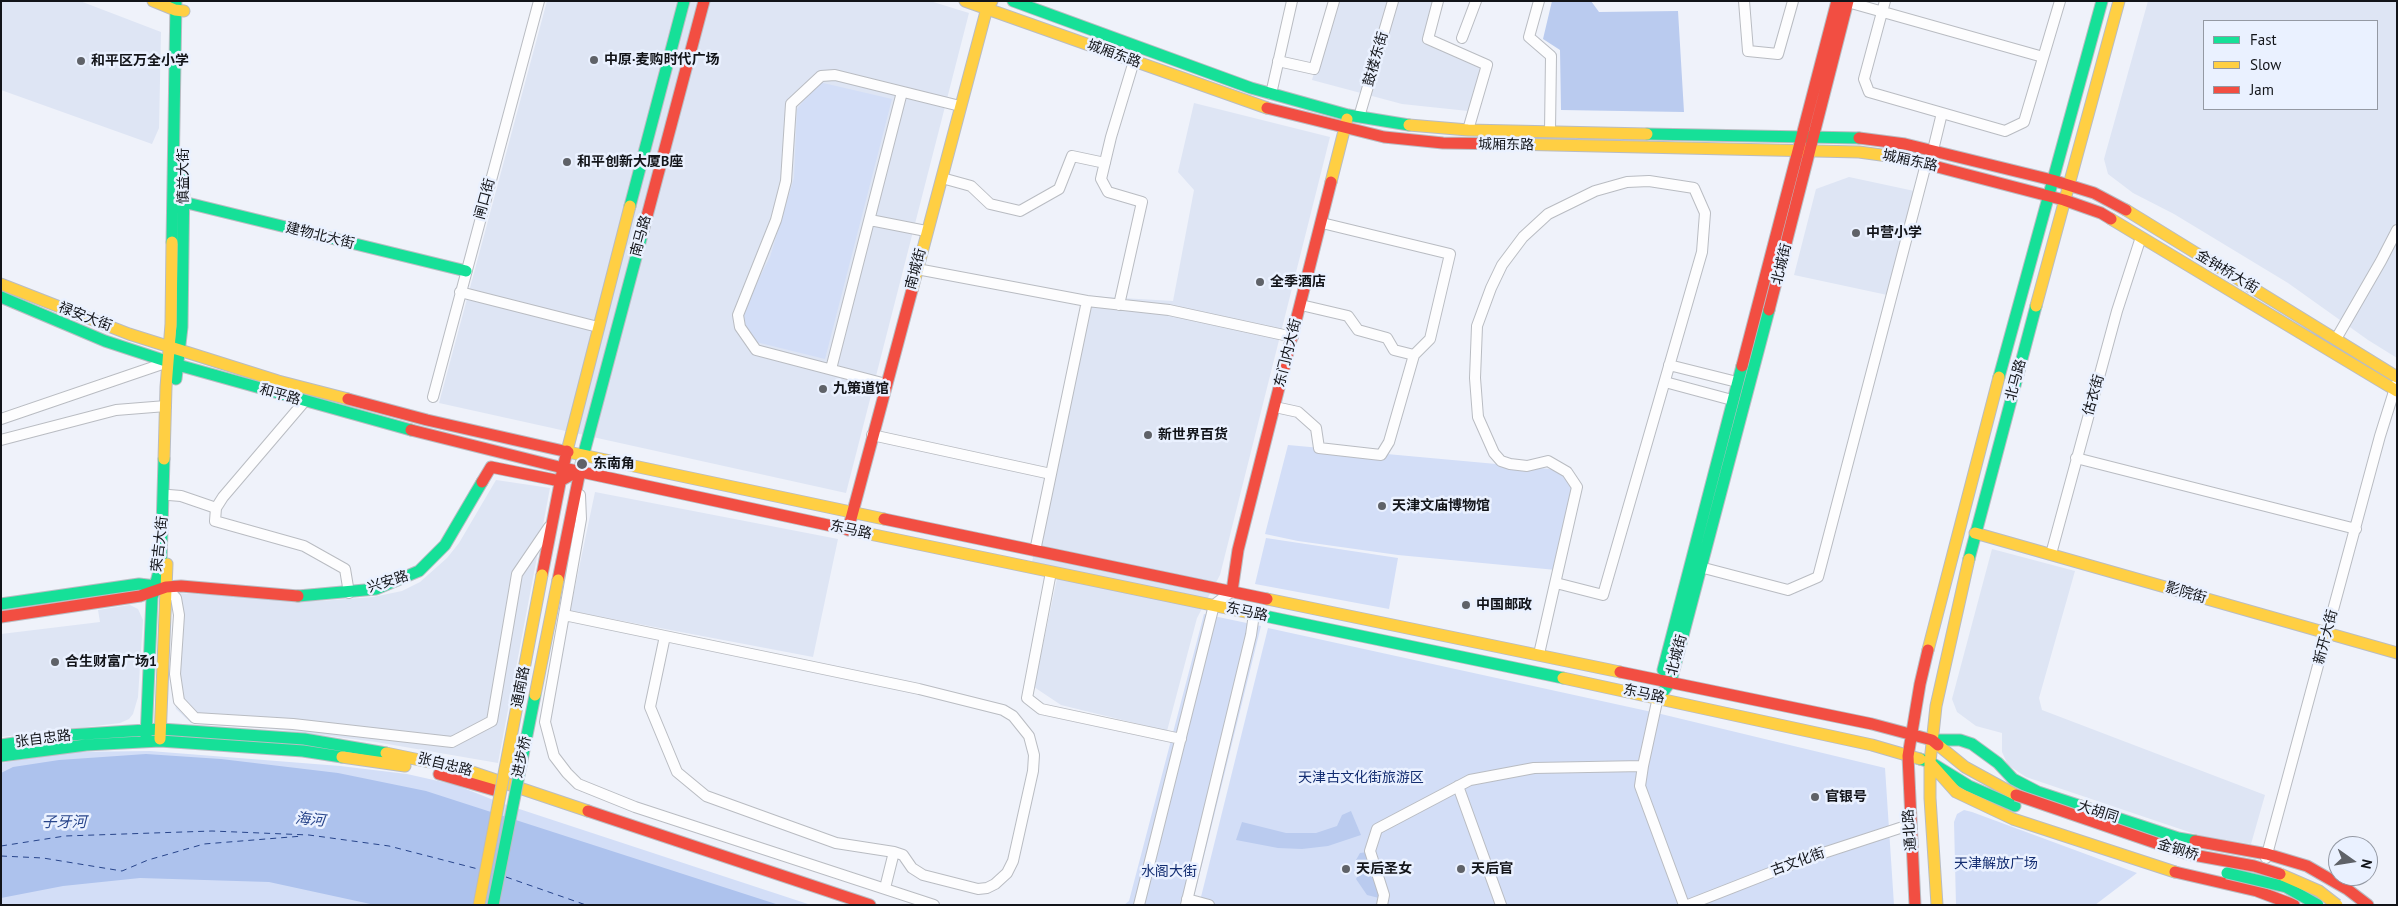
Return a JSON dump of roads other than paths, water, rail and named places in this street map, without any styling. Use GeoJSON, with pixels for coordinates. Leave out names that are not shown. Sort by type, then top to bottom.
{"type":"FeatureCollection","features":[{"type":"Feature","properties":{"kind":"street"},"geometry":{"type":"LineString","coordinates":[[152,1],[180,6]]}},
{"type":"Feature","properties":{"kind":"street","name":"闸口街"},"geometry":{"type":"LineString","coordinates":[[433,397],[539,1]]}},
{"type":"Feature","properties":{"kind":"street","name":"南马路"},"geometry":{"type":"LineString","coordinates":[[563,468],[684,1]]}},
{"type":"Feature","properties":{"kind":"street","name":"南马路"},"geometry":{"type":"LineString","coordinates":[[580,471],[704,1]]}},
{"type":"Feature","properties":{"kind":"street","name":"城厢东路"},"geometry":{"type":"LineString","coordinates":[[965,1],[988,4],[1134,61],[1258,106],[1344,129],[1384,137],[1443,143],[1859,152],[1926,164],[2064,200]]}},
{"type":"Feature","properties":{"kind":"street","name":"城厢东路"},"geometry":{"type":"LineString","coordinates":[[1013,1],[1271,94],[1353,116],[1424,128],[1879,140],[1933,150],[2052,180]]}},
{"type":"Feature","properties":{"kind":"street"},"geometry":{"type":"LineString","coordinates":[[1271,94],[1292,1]]}},
{"type":"Feature","properties":{"kind":"street"},"geometry":{"type":"LineString","coordinates":[[1278,61],[1314,69],[1334,1]]}},
{"type":"Feature","properties":{"kind":"street","name":"鼓楼东街"},"geometry":{"type":"LineString","coordinates":[[1353,116],[1393,1]]}},
{"type":"Feature","properties":{"kind":"street"},"geometry":{"type":"LineString","coordinates":[[1438,1],[1428,39],[1486,65],[1468,130]]}},
{"type":"Feature","properties":{"kind":"street"},"geometry":{"type":"LineString","coordinates":[[1462,38],[1476,1]]}},
{"type":"Feature","properties":{"kind":"street"},"geometry":{"type":"LineString","coordinates":[[1539,1],[1529,37],[1551,56],[1550,131]]}},
{"type":"Feature","properties":{"kind":"street"},"geometry":{"type":"LineString","coordinates":[[1744,1],[1748,51],[1778,54],[1793,1]]}},
{"type":"Feature","properties":{"kind":"street"},"geometry":{"type":"LineString","coordinates":[[1885,1],[1864,80],[1869,92],[2004,131],[2024,122],[2060,1]]}},
{"type":"Feature","properties":{"kind":"street","name":"北马路"},"geometry":{"type":"LineString","coordinates":[[1908,756],[1910,734],[1920,684],[1954,544],[2047,196],[2102,1]]}},
{"type":"Feature","properties":{"kind":"street","name":"北马路"},"geometry":{"type":"LineString","coordinates":[[1930,762],[1939,692],[1975,534],[2119,1]]}},
{"type":"Feature","properties":{"kind":"street"},"geometry":{"type":"LineString","coordinates":[[1845,2],[2043,57]]}},
{"type":"Feature","properties":{"kind":"street","name":"北城街"},"geometry":{"type":"LineString","coordinates":[[1658,697],[1700,567],[1808,137],[1845,2]]}},
{"type":"Feature","properties":{"kind":"street","name":"南城街"},"geometry":{"type":"LineString","coordinates":[[848,530],[926,231],[988,4]]}},
{"type":"Feature","properties":{"kind":"street","name":"慎益大街"},"geometry":{"type":"LineString","coordinates":[[175,348],[179,201],[180,6]]}},
{"type":"Feature","properties":{"kind":"street"},"geometry":{"type":"LineString","coordinates":[[2097,17],[2113,21]]}},
{"type":"Feature","properties":{"kind":"street"},"geometry":{"type":"LineString","coordinates":[[1119,305],[1142,202],[1108,192],[1101,179],[1134,61]]}},
{"type":"Feature","properties":{"kind":"street"},"geometry":{"type":"LineString","coordinates":[[886,384],[756,350],[740,327],[738,316],[776,220],[786,181],[791,104],[821,76],[835,75],[960,106]]}},
{"type":"Feature","properties":{"kind":"street"},"geometry":{"type":"LineString","coordinates":[[831,369],[902,92]]}},
{"type":"Feature","properties":{"kind":"street"},"geometry":{"type":"LineString","coordinates":[[1933,150],[1942,113]]}},
{"type":"Feature","properties":{"kind":"street","name":"东门内大街"},"geometry":{"type":"LineString","coordinates":[[1232,591],[1238,550],[1322,223],[1344,129],[1353,116]]}},
{"type":"Feature","properties":{"kind":"street","name":"北城街"},"geometry":{"type":"LineString","coordinates":[[1665,680],[1732,400],[1805,151]]}},
{"type":"Feature","properties":{"kind":"street"},"geometry":{"type":"LineString","coordinates":[[942,178],[971,186],[990,204],[1020,210],[1059,189],[1072,156],[1105,163]]}},
{"type":"Feature","properties":{"kind":"street"},"geometry":{"type":"LineString","coordinates":[[1700,567],[1788,590],[1818,578],[1926,164]]}},
{"type":"Feature","properties":{"kind":"street","name":"金钟桥大街"},"geometry":{"type":"LineString","coordinates":[[2052,180],[2108,199],[2397,377]]}},
{"type":"Feature","properties":{"kind":"street"},"geometry":{"type":"LineString","coordinates":[[1539,654],[1577,487],[1567,472],[1548,461],[1527,466],[1501,461],[1494,453],[1478,416],[1475,378],[1478,326],[1491,288],[1502,265],[1523,237],[1548,214],[1595,191],[1627,182],[1649,181],[1694,188],[1705,213],[1702,252],[1603,596],[1556,583]]}},
{"type":"Feature","properties":{"kind":"street","name":"金钟桥大街"},"geometry":{"type":"LineString","coordinates":[[2064,200],[2101,213],[2396,388]]}},
{"type":"Feature","properties":{"kind":"street","name":"建物北大街"},"geometry":{"type":"LineString","coordinates":[[179,201],[466,271]]}},
{"type":"Feature","properties":{"kind":"street"},"geometry":{"type":"LineString","coordinates":[[870,220],[926,231]]}},
{"type":"Feature","properties":{"kind":"street"},"geometry":{"type":"LineString","coordinates":[[1275,407],[1298,412],[1316,428],[1319,448],[1381,455],[1389,442],[1414,355],[1430,339],[1450,254],[1322,223]]}},
{"type":"Feature","properties":{"kind":"street"},"geometry":{"type":"LineString","coordinates":[[2336,339],[2381,262],[2397,230]]}},
{"type":"Feature","properties":{"kind":"street","name":"估衣街"},"geometry":{"type":"LineString","coordinates":[[2050,554],[2117,311],[2140,237]]}},
{"type":"Feature","properties":{"kind":"street"},"geometry":{"type":"LineString","coordinates":[[917,269],[1087,301],[1169,310],[1293,337]]}},
{"type":"Feature","properties":{"kind":"street","name":"禄安大街"},"geometry":{"type":"LineString","coordinates":[[1,284],[129,334],[175,348]]}},
{"type":"Feature","properties":{"kind":"street"},"geometry":{"type":"LineString","coordinates":[[460,292],[598,328]]}},
{"type":"Feature","properties":{"kind":"street","name":"禄安大街"},"geometry":{"type":"LineString","coordinates":[[1,298],[105,341],[173,364]]}},
{"type":"Feature","properties":{"kind":"street"},"geometry":{"type":"LineString","coordinates":[[1035,551],[1087,301]]}},
{"type":"Feature","properties":{"kind":"street"},"geometry":{"type":"LineString","coordinates":[[1301,305],[1348,316],[1358,330],[1387,338],[1394,350],[1414,355]]}},
{"type":"Feature","properties":{"kind":"street","name":"荣吉大街"},"geometry":{"type":"LineString","coordinates":[[160,735],[158,588],[162,544],[166,406],[175,348]]}},
{"type":"Feature","properties":{"kind":"street","name":"和平路"},"geometry":{"type":"LineString","coordinates":[[175,348],[278,381],[396,412],[568,452]]}},
{"type":"Feature","properties":{"kind":"street"},"geometry":{"type":"LineString","coordinates":[[1,419],[173,364]]}},
{"type":"Feature","properties":{"kind":"street","name":"荣吉大街"},"geometry":{"type":"LineString","coordinates":[[146,735],[150,634],[158,588],[169,495],[173,364]]}},
{"type":"Feature","properties":{"kind":"street","name":"和平路"},"geometry":{"type":"LineString","coordinates":[[173,364],[304,402],[563,468]]}},
{"type":"Feature","properties":{"kind":"street"},"geometry":{"type":"LineString","coordinates":[[1670,365],[1737,382]]}},
{"type":"Feature","properties":{"kind":"street"},"geometry":{"type":"LineString","coordinates":[[1665,382],[1732,400]]}},
{"type":"Feature","properties":{"kind":"street","name":"新开大街"},"geometry":{"type":"LineString","coordinates":[[2257,891],[2326,633],[2396,388]]}},
{"type":"Feature","properties":{"kind":"street"},"geometry":{"type":"LineString","coordinates":[[304,402],[216,508],[215,521],[304,546],[345,569],[349,593]]}},
{"type":"Feature","properties":{"kind":"street"},"geometry":{"type":"LineString","coordinates":[[1,440],[116,410],[166,406]]}},
{"type":"Feature","properties":{"kind":"street"},"geometry":{"type":"LineString","coordinates":[[872,435],[1051,474]]}},
{"type":"Feature","properties":{"kind":"street","name":"东马路"},"geometry":{"type":"LineString","coordinates":[[568,452],[1035,551],[1665,680],[1872,724],[1932,740]]}},
{"type":"Feature","properties":{"kind":"street"},"geometry":{"type":"LineString","coordinates":[[2076,458],[2356,530]]}},
{"type":"Feature","properties":{"kind":"street","name":"兴安路"},"geometry":{"type":"LineString","coordinates":[[1,604],[139,584],[158,588],[191,586],[300,596],[349,593],[376,589],[399,582],[429,563],[445,545],[491,467],[560,481]]}},
{"type":"Feature","properties":{"kind":"street","name":"东马路"},"geometry":{"type":"LineString","coordinates":[[563,468],[848,530],[1658,697],[1930,762]]}},
{"type":"Feature","properties":{"kind":"street","name":"通南路"},"geometry":{"type":"LineString","coordinates":[[479,905],[563,468]]}},
{"type":"Feature","properties":{"kind":"street"},"geometry":{"type":"LineString","coordinates":[[560,481],[580,471],[581,519],[545,722],[554,756],[578,784],[635,808],[934,905]]}},
{"type":"Feature","properties":{"kind":"street","name":"进步桥"},"geometry":{"type":"LineString","coordinates":[[493,905],[580,471]]}},
{"type":"Feature","properties":{"kind":"street"},"geometry":{"type":"LineString","coordinates":[[169,495],[182,496],[216,508]]}},
{"type":"Feature","properties":{"kind":"street","name":"张自忠路"},"geometry":{"type":"LineString","coordinates":[[158,588],[176,598],[179,615],[175,674],[179,701],[196,718],[293,724],[452,742],[492,721],[517,574],[551,524]]}},
{"type":"Feature","properties":{"kind":"street","name":"影院街"},"geometry":{"type":"LineString","coordinates":[[1975,534],[2397,652]]}},
{"type":"Feature","properties":{"kind":"street"},"geometry":{"type":"LineString","coordinates":[[1051,572],[1027,698],[1041,709],[1181,739]]}},
{"type":"Feature","properties":{"kind":"street","name":"兴安路"},"geometry":{"type":"LineString","coordinates":[[1,617],[140,596],[158,588]]}},
{"type":"Feature","properties":{"kind":"street"},"geometry":{"type":"LineString","coordinates":[[1139,905],[1214,605],[1232,591],[1254,614],[1252,635],[1186,902],[1209,905]]}},
{"type":"Feature","properties":{"kind":"street"},"geometry":{"type":"LineString","coordinates":[[564,615],[665,636],[989,704],[1004,710],[1013,716],[1029,736],[1034,755],[1033,771],[1012,861],[1007,873],[995,884],[987,888],[978,889],[923,874],[912,868],[903,855],[836,843],[706,796],[677,772],[650,707],[665,636]]}},
{"type":"Feature","properties":{"kind":"street"},"geometry":{"type":"LineString","coordinates":[[1658,697],[1640,786],[1673,876],[1686,905]]}},
{"type":"Feature","properties":{"kind":"street","name":"张自忠路"},"geometry":{"type":"LineString","coordinates":[[1,745],[69,735],[160,735],[222,732],[304,739],[415,758],[464,769],[870,905]]}},
{"type":"Feature","properties":{"kind":"street","name":"张自忠路"},"geometry":{"type":"LineString","coordinates":[[1,756],[146,735]]}},
{"type":"Feature","properties":{"kind":"street","name":"张自忠路"},"geometry":{"type":"LineString","coordinates":[[160,735],[303,751],[406,766],[458,778],[836,905]]}},
{"type":"Feature","properties":{"kind":"street"},"geometry":{"type":"LineString","coordinates":[[1932,740],[1965,767],[2016,801]]}},
{"type":"Feature","properties":{"kind":"street","name":"大胡同"},"geometry":{"type":"LineString","coordinates":[[1932,740],[1960,740],[1972,744],[1998,763],[2013,779],[2038,792],[2178,838],[2267,854],[2307,866],[2347,889],[2368,905]]}},
{"type":"Feature","properties":{"kind":"street","name":"通北路"},"geometry":{"type":"LineString","coordinates":[[1908,756],[1909,825],[1915,905]]}},
{"type":"Feature","properties":{"kind":"street"},"geometry":{"type":"LineString","coordinates":[[1930,762],[1969,786],[2016,801]]}},
{"type":"Feature","properties":{"kind":"street"},"geometry":{"type":"LineString","coordinates":[[1930,762],[1938,774],[1956,792],[2004,816],[2183,875],[2257,891],[2290,904]]}},
{"type":"Feature","properties":{"kind":"street","name":"通北路"},"geometry":{"type":"LineString","coordinates":[[1930,762],[1930,798],[1937,905]]}},
{"type":"Feature","properties":{"kind":"street"},"geometry":{"type":"LineString","coordinates":[[1382,905],[1384,895],[1370,851],[1376,829],[1470,780],[1534,768],[1643,766]]}},
{"type":"Feature","properties":{"kind":"street"},"geometry":{"type":"LineString","coordinates":[[1458,786],[1500,905]]}},
{"type":"Feature","properties":{"kind":"street","name":"金钢桥"},"geometry":{"type":"LineString","coordinates":[[2016,801],[2154,854],[2193,866],[2272,883],[2300,894],[2318,905]]}},
{"type":"Feature","properties":{"kind":"street","name":"金钢桥"},"geometry":{"type":"LineString","coordinates":[[2016,801],[2188,854],[2254,866],[2281,874],[2319,891],[2337,905]]}},
{"type":"Feature","properties":{"kind":"street","name":"古文化街"},"geometry":{"type":"LineString","coordinates":[[1686,905],[1808,858],[1909,825]]}},
{"type":"Feature","properties":{"kind":"street"},"geometry":{"type":"LineString","coordinates":[[885,888],[894,852]]}},
{"type":"Feature","properties":{"kind":"water","name":"子牙河"},"geometry":{"type":"Polygon","coordinates":[[[146,754],[221,759],[338,773],[426,791],[779,905],[375,905],[269,882],[140,878],[63,886],[1,898],[1,773],[13,767],[59,760],[146,754]]]}},
{"type":"Feature","properties":{"kind":"place","name":"中原·麦购时代广场"},"geometry":{"type":"Point","coordinates":[594,60]}},
{"type":"Feature","properties":{"kind":"place","name":"和平区万全小学"},"geometry":{"type":"Point","coordinates":[81,61]}},
{"type":"Feature","properties":{"kind":"place","name":"和平创新大厦B座"},"geometry":{"type":"Point","coordinates":[567,162]}},
{"type":"Feature","properties":{"kind":"place","name":"中营小学"},"geometry":{"type":"Point","coordinates":[1856,233]}},
{"type":"Feature","properties":{"kind":"place","name":"全季酒店"},"geometry":{"type":"Point","coordinates":[1260,282]}},
{"type":"Feature","properties":{"kind":"place","name":"九策道馆"},"geometry":{"type":"Point","coordinates":[823,389]}},
{"type":"Feature","properties":{"kind":"place","name":"新世界百货"},"geometry":{"type":"Point","coordinates":[1148,435]}},
{"type":"Feature","properties":{"kind":"place","name":"东南角"},"geometry":{"type":"Point","coordinates":[582,464]}},
{"type":"Feature","properties":{"kind":"place","name":"天津文庙博物馆"},"geometry":{"type":"Point","coordinates":[1382,506]}},
{"type":"Feature","properties":{"kind":"place","name":"中国邮政"},"geometry":{"type":"Point","coordinates":[1466,605]}},
{"type":"Feature","properties":{"kind":"place","name":"合生财富广场1"},"geometry":{"type":"Point","coordinates":[55,662]}},
{"type":"Feature","properties":{"kind":"place","name":"官银号"},"geometry":{"type":"Point","coordinates":[1815,797]}},
{"type":"Feature","properties":{"kind":"place","name":"天后圣女"},"geometry":{"type":"Point","coordinates":[1346,869]}},
{"type":"Feature","properties":{"kind":"place","name":"天后官"},"geometry":{"type":"Point","coordinates":[1461,869]}},
{"type":"Feature","properties":{"kind":"park label","name":"天津古文化街旅游区"},"geometry":{"type":"Point","coordinates":[1361,778]}},
{"type":"Feature","properties":{"kind":"park label","name":"天津解放广场"},"geometry":{"type":"Point","coordinates":[1996,864]}},
{"type":"Feature","properties":{"kind":"park label","name":"水阁大街"},"geometry":{"type":"Point","coordinates":[1169,872]}},
{"type":"Feature","properties":{"kind":"water label","name":"海河"},"geometry":{"type":"Point","coordinates":[310,820]}}]}
